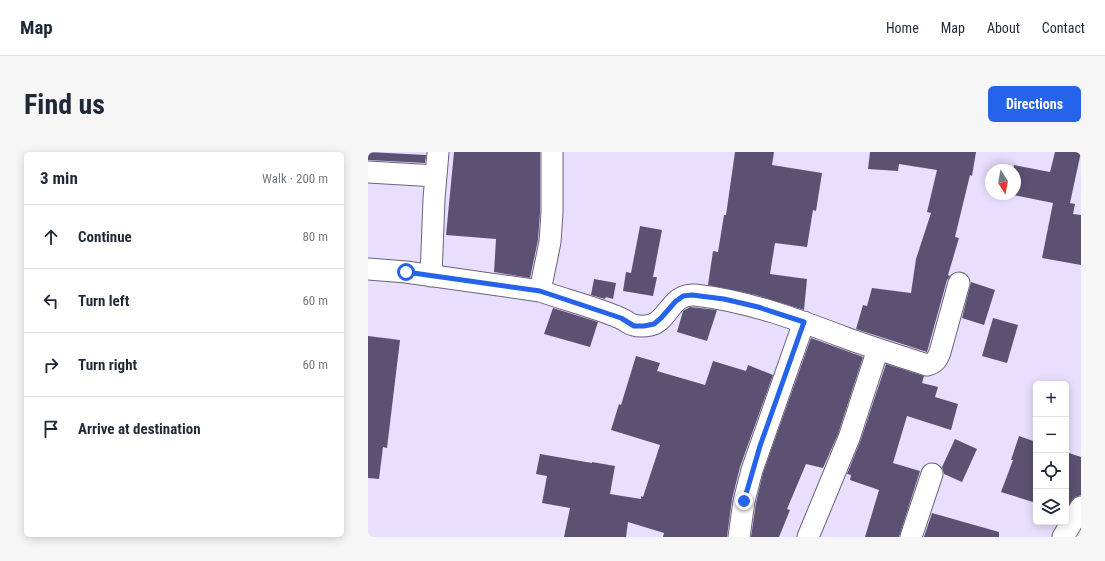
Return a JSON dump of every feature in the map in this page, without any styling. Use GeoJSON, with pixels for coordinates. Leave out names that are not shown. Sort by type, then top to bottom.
{"type":"FeatureCollection","features":[{"type":"Feature","properties":{"kind":"street"},"geometry":{"type":"LineString","coordinates":[[431,276],[438,152]]}},
{"type":"Feature","properties":{"kind":"street"},"geometry":{"type":"LineString","coordinates":[[540,291],[550,242],[552,213],[552,152]]}},
{"type":"Feature","properties":{"kind":"street"},"geometry":{"type":"LineString","coordinates":[[368,172],[436,176]]}},
{"type":"Feature","properties":{"kind":"street"},"geometry":{"type":"LineString","coordinates":[[368,269],[406,272],[540,291],[621,318],[634,326],[654,324],[675,302],[683,296],[692,295],[724,299],[758,307],[927,365],[933,364],[937,360],[959,283]]}},
{"type":"Feature","properties":{"kind":"street"},"geometry":{"type":"LineString","coordinates":[[739,537],[744,501],[752,470],[804,322]]}},
{"type":"Feature","properties":{"kind":"street"},"geometry":{"type":"LineString","coordinates":[[808,537],[849,438],[878,349]]}},
{"type":"Feature","properties":{"kind":"street"},"geometry":{"type":"LineString","coordinates":[[911,537],[932,474]]}},
{"type":"Feature","properties":{"kind":"street"},"geometry":{"type":"LineString","coordinates":[[1063,537],[1081,509]]}},
{"type":"Feature","properties":{"kind":"building"},"geometry":{"type":"Polygon","coordinates":[[[368,152],[426,155],[425,163],[368,160],[368,152]]]}},
{"type":"Feature","properties":{"kind":"building"},"geometry":{"type":"Polygon","coordinates":[[[454,152],[540,152],[540,213],[538,240],[530,278],[494,272],[496,239],[446,235],[454,152]]]}},
{"type":"Feature","properties":{"kind":"building"},"geometry":{"type":"Polygon","coordinates":[[[735,152],[774,152],[772,165],[822,173],[816,211],[813,210],[807,247],[775,243],[770,274],[807,279],[804,310],[756,295],[708,285],[713,251],[718,252],[724,215],[726,215],[735,152]]]}},
{"type":"Feature","properties":{"kind":"building"},"geometry":{"type":"Polygon","coordinates":[[[870,152],[976,152],[972,176],[970,175],[955,237],[959,238],[948,275],[950,276],[947,280],[927,352],[856,329],[863,305],[867,306],[872,288],[911,293],[916,259],[931,213],[927,212],[937,170],[899,164],[898,171],[868,169],[870,152]]]}},
{"type":"Feature","properties":{"kind":"building"},"geometry":{"type":"Polygon","coordinates":[[[1055,152],[1081,152],[1070,203],[1075,204],[1073,214],[1081,215],[1081,265],[1042,258],[1053,203],[1021,197],[1021,166],[1050,172],[1055,152]]]}},
{"type":"Feature","properties":{"kind":"building"},"geometry":{"type":"Polygon","coordinates":[[[640,226],[662,230],[653,277],[657,277],[653,296],[623,291],[626,272],[631,273],[640,226]]]}},
{"type":"Feature","properties":{"kind":"building"},"geometry":{"type":"Polygon","coordinates":[[[594,279],[616,283],[613,299],[606,297],[605,299],[591,295],[594,279]]]}},
{"type":"Feature","properties":{"kind":"building"},"geometry":{"type":"Polygon","coordinates":[[[971,282],[995,290],[984,325],[962,318],[971,282]]]}},
{"type":"Feature","properties":{"kind":"building"},"geometry":{"type":"Polygon","coordinates":[[[690,307],[717,310],[707,341],[677,332],[683,311],[690,307]]]}},
{"type":"Feature","properties":{"kind":"building"},"geometry":{"type":"Polygon","coordinates":[[[553,308],[598,322],[590,347],[544,334],[553,308]]]}},
{"type":"Feature","properties":{"kind":"building"},"geometry":{"type":"Polygon","coordinates":[[[993,318],[1018,325],[1007,363],[982,356],[993,318]]]}},
{"type":"Feature","properties":{"kind":"building"},"geometry":{"type":"Polygon","coordinates":[[[368,336],[400,340],[387,448],[383,447],[379,479],[368,478],[368,336]]]}},
{"type":"Feature","properties":{"kind":"building"},"geometry":{"type":"Polygon","coordinates":[[[811,338],[863,357],[838,434],[823,468],[806,464],[787,509],[790,510],[779,537],[751,537],[756,503],[763,473],[811,338]]]}},
{"type":"Feature","properties":{"kind":"building"},"geometry":{"type":"Polygon","coordinates":[[[636,356],[660,363],[657,371],[705,385],[713,361],[746,371],[748,365],[773,375],[740,467],[732,499],[727,537],[663,537],[664,533],[628,522],[626,537],[564,537],[570,508],[542,503],[547,476],[536,474],[540,454],[615,466],[610,494],[641,499],[641,496],[643,497],[660,445],[611,430],[619,404],[621,405],[636,356]]]}},
{"type":"Feature","properties":{"kind":"building"},"geometry":{"type":"Polygon","coordinates":[[[886,364],[924,376],[922,383],[938,387],[935,397],[958,404],[951,430],[907,416],[893,463],[920,471],[899,537],[865,537],[879,490],[850,480],[851,475],[847,474],[860,442],[886,364]]]}},
{"type":"Feature","properties":{"kind":"building"},"geometry":{"type":"Polygon","coordinates":[[[1019,436],[1033,441],[1033,502],[1001,492],[1013,460],[1011,460],[1019,436]]]}},
{"type":"Feature","properties":{"kind":"building"},"geometry":{"type":"Polygon","coordinates":[[[955,439],[977,449],[962,482],[944,474],[942,467],[955,439]]]}},
{"type":"Feature","properties":{"kind":"building"},"geometry":{"type":"Polygon","coordinates":[[[1069,453],[1081,457],[1081,495],[1075,497],[1069,504],[1069,453]]]}},
{"type":"Feature","properties":{"kind":"building"},"geometry":{"type":"Polygon","coordinates":[[[932,513],[999,532],[999,537],[924,537],[932,513]]]}},
{"type":"Feature","properties":{"kind":"route"},"geometry":{"type":"LineString","coordinates":[[406,272],[540,291],[621,318],[634,326],[654,324],[675,302],[683,296],[692,295],[724,299],[758,307],[790,316],[804,322],[760,446],[744,501]]}}]}
